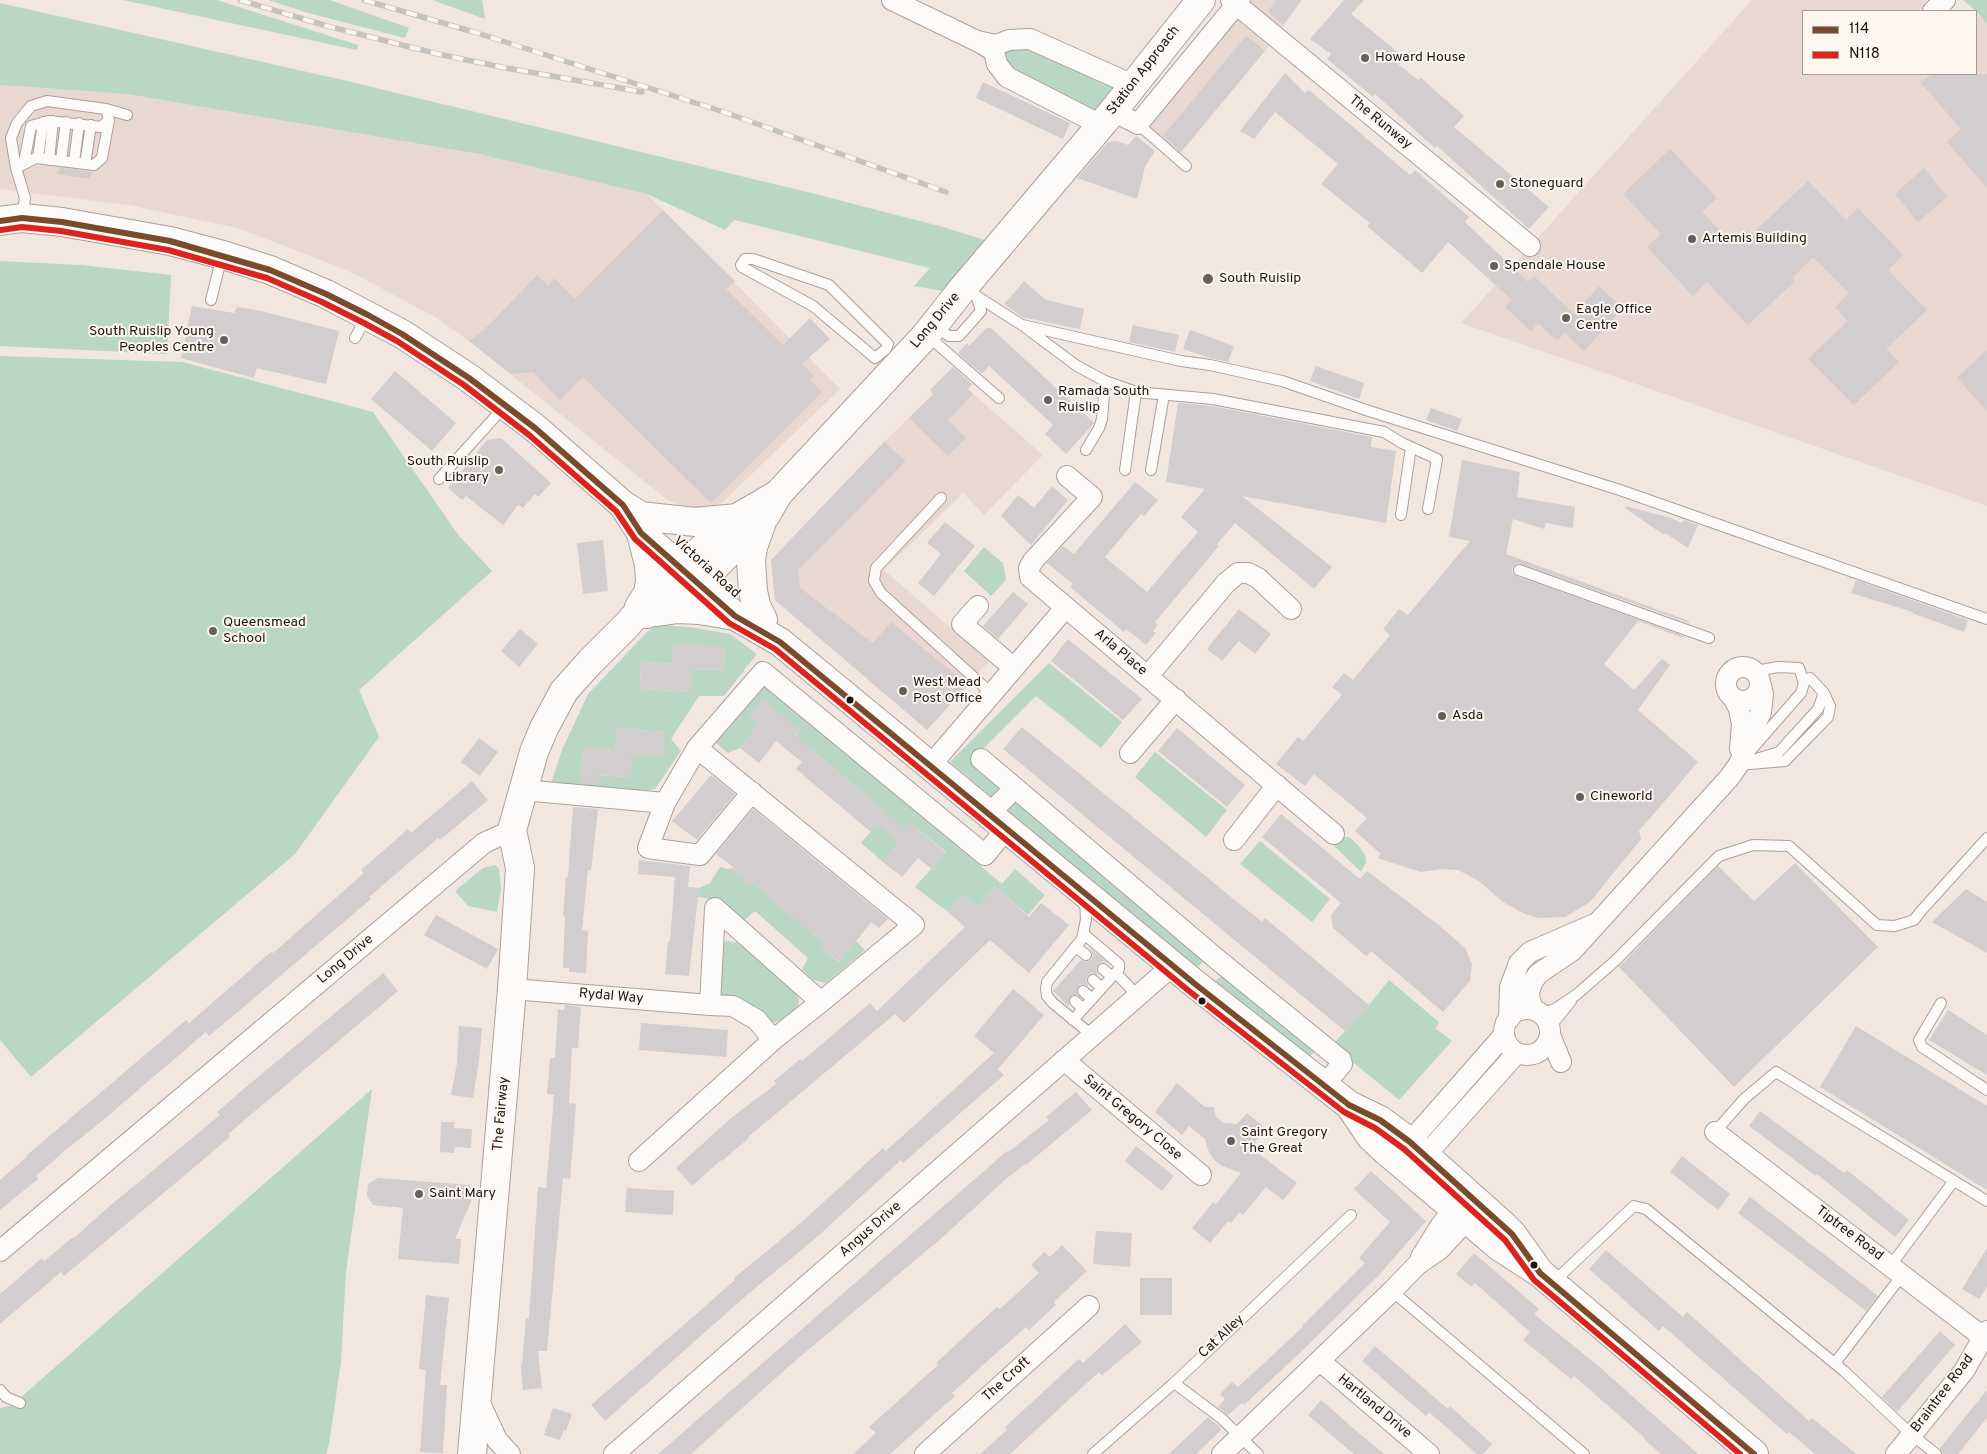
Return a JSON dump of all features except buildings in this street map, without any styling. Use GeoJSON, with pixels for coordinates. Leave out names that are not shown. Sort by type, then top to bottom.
{"type":"FeatureCollection","features":[{"type":"Feature","properties":{"kind":"street"},"geometry":{"type":"LineString","coordinates":[[892,0],[914,4],[994,51],[996,64],[1007,77],[1101,125],[1138,124],[1236,1]]}},
{"type":"Feature","properties":{"kind":"street","name":"Station Approach"},"geometry":{"type":"LineString","coordinates":[[1101,125],[1200,0]]}},
{"type":"Feature","properties":{"kind":"street"},"geometry":{"type":"LineString","coordinates":[[1935,10],[1945,0]]}},
{"type":"Feature","properties":{"kind":"street","name":"The Runway"},"geometry":{"type":"LineString","coordinates":[[1236,1],[1255,21],[1530,246]]}},
{"type":"Feature","properties":{"kind":"street"},"geometry":{"type":"LineString","coordinates":[[977,41],[996,45],[1009,40],[1030,39],[1133,86]]}},
{"type":"Feature","properties":{"kind":"street","name":"Long Drive"},"geometry":{"type":"LineString","coordinates":[[0,1251],[484,843],[512,830],[534,752],[544,728],[564,692],[590,662],[637,617],[772,504],[888,361],[930,330],[970,291],[1101,125]]}},
{"type":"Feature","properties":{"kind":"street","name":"Victoria Road"},"geometry":{"type":"LineString","coordinates":[[11,219],[64,222],[170,242],[223,255],[270,270],[368,315],[402,334],[469,378],[506,405],[635,518],[664,531],[735,616],[780,642],[1172,966],[1350,1105],[1380,1120],[1411,1156],[1468,1206],[1512,1234],[1547,1279],[1754,1454]]}},
{"type":"Feature","properties":{"kind":"street","name":"Arla Place"},"geometry":{"type":"LineString","coordinates":[[1067,476],[1092,497],[1033,561],[1029,568],[1030,577],[1334,834]]}},
{"type":"Feature","properties":{"kind":"street"},"geometry":{"type":"LineString","coordinates":[[763,620],[753,591],[753,548],[758,530],[772,504]]}},
{"type":"Feature","properties":{"kind":"street","name":"Long Drive"},"geometry":{"type":"LineString","coordinates":[[696,569],[737,518],[772,504]]}},
{"type":"Feature","properties":{"kind":"street"},"geometry":{"type":"LineString","coordinates":[[637,617],[648,593],[650,580],[649,565],[635,518],[694,522],[737,518]]}},
{"type":"Feature","properties":{"kind":"street","name":"Victoria Road"},"geometry":{"type":"LineString","coordinates":[[696,569],[763,620],[780,642]]}},
{"type":"Feature","properties":{"kind":"street"},"geometry":{"type":"LineString","coordinates":[[1148,676],[1226,583],[1238,573],[1248,573],[1258,578],[1291,609]]}},
{"type":"Feature","properties":{"kind":"street"},"geometry":{"type":"LineString","coordinates":[[978,606],[962,624],[1014,668]]}},
{"type":"Feature","properties":{"kind":"street"},"geometry":{"type":"LineString","coordinates":[[930,766],[1066,607]]}},
{"type":"Feature","properties":{"kind":"street"},"geometry":{"type":"LineString","coordinates":[[637,617],[678,609],[716,612],[735,616]]}},
{"type":"Feature","properties":{"kind":"street"},"geometry":{"type":"LineString","coordinates":[[1411,1156],[1526,1054],[1546,1046],[1543,1021],[1530,1001],[1529,993],[1532,983],[1538,974],[1572,951],[1729,778],[1739,764],[1761,712],[1764,694],[1757,677],[1745,666],[1729,673],[1726,678],[1726,690],[1734,699],[1739,709],[1742,724],[1739,764]]}},
{"type":"Feature","properties":{"kind":"street"},"geometry":{"type":"LineString","coordinates":[[752,792],[700,855],[648,848],[665,803],[697,748],[763,672],[985,855],[1014,789]]}},
{"type":"Feature","properties":{"kind":"street"},"geometry":{"type":"LineString","coordinates":[[1734,699],[1744,702],[1751,700],[1758,692],[1757,677]]}},
{"type":"Feature","properties":{"kind":"street"},"geometry":{"type":"LineString","coordinates":[[1130,753],[1176,700]]}},
{"type":"Feature","properties":{"kind":"street"},"geometry":{"type":"LineString","coordinates":[[639,1161],[773,1040],[914,925],[697,748]]}},
{"type":"Feature","properties":{"kind":"street"},"geometry":{"type":"LineString","coordinates":[[981,759],[1014,789],[1218,960],[1341,1060],[1342,1064],[1324,1085]]}},
{"type":"Feature","properties":{"kind":"street"},"geometry":{"type":"LineString","coordinates":[[1234,840],[1277,785]]}},
{"type":"Feature","properties":{"kind":"street"},"geometry":{"type":"LineString","coordinates":[[523,790],[665,803]]}},
{"type":"Feature","properties":{"kind":"street","name":"The Fairway"},"geometry":{"type":"LineString","coordinates":[[472,1454],[512,988],[520,868],[512,830]]}},
{"type":"Feature","properties":{"kind":"street"},"geometry":{"type":"LineString","coordinates":[[710,1005],[715,908],[821,1002]]}},
{"type":"Feature","properties":{"kind":"street"},"geometry":{"type":"LineString","coordinates":[[1526,1054],[1508,1046],[1506,1027],[1509,992],[1519,963],[1530,952],[1599,922]]}},
{"type":"Feature","properties":{"kind":"street"},"geometry":{"type":"LineString","coordinates":[[1195,984],[1218,960]]}},
{"type":"Feature","properties":{"kind":"street","name":"Angus Drive"},"geometry":{"type":"LineString","coordinates":[[614,1454],[1172,966]]}},
{"type":"Feature","properties":{"kind":"street","name":"Rydal Way"},"geometry":{"type":"LineString","coordinates":[[512,988],[732,1006],[757,1020],[773,1040]]}},
{"type":"Feature","properties":{"kind":"street"},"geometry":{"type":"LineString","coordinates":[[1411,1156],[1520,1010],[1543,1021]]}},
{"type":"Feature","properties":{"kind":"street","name":"Saint Gregory Close"},"geometry":{"type":"LineString","coordinates":[[1064,1060],[1201,1175]]}},
{"type":"Feature","properties":{"kind":"street","name":"Tiptree Road"},"geometry":{"type":"LineString","coordinates":[[1715,1132],[1985,1334]]}},
{"type":"Feature","properties":{"kind":"street"},"geometry":{"type":"LineString","coordinates":[[1222,1454],[1392,1291],[1417,1265],[1430,1241],[1468,1206]]}},
{"type":"Feature","properties":{"kind":"street","name":"The Croft"},"geometry":{"type":"LineString","coordinates":[[925,1454],[1089,1306]]}},
{"type":"Feature","properties":{"kind":"street","name":"Braintree Road"},"geometry":{"type":"LineString","coordinates":[[1896,1454],[1964,1371],[1985,1334]]}},
{"type":"Feature","properties":{"kind":"street","name":"Hartland Drive"},"geometry":{"type":"LineString","coordinates":[[1320,1361],[1429,1454]]}},
{"type":"Feature","properties":{"kind":"street","name":"The Fairway"},"geometry":{"type":"LineString","coordinates":[[478,1399],[497,1440],[510,1454]]}},
{"type":"Feature","properties":{"kind":"lane"},"geometry":{"type":"LineString","coordinates":[[11,219],[25,198],[20,166],[11,138],[17,122],[31,106],[47,101],[107,114],[127,115]]}},
{"type":"Feature","properties":{"kind":"lane"},"geometry":{"type":"LineString","coordinates":[[20,166],[31,126],[48,121],[101,127],[107,114]]}},
{"type":"Feature","properties":{"kind":"lane"},"geometry":{"type":"LineString","coordinates":[[20,166],[44,159],[94,165],[102,158],[107,114]]}},
{"type":"Feature","properties":{"kind":"lane"},"geometry":{"type":"LineString","coordinates":[[44,159],[48,121]]}},
{"type":"Feature","properties":{"kind":"lane"},"geometry":{"type":"LineString","coordinates":[[61,161],[66,122]]}},
{"type":"Feature","properties":{"kind":"lane"},"geometry":{"type":"LineString","coordinates":[[74,162],[79,123]]}},
{"type":"Feature","properties":{"kind":"lane"},"geometry":{"type":"LineString","coordinates":[[1138,124],[1186,166]]}},
{"type":"Feature","properties":{"kind":"lane"},"geometry":{"type":"LineString","coordinates":[[85,164],[91,125]]}},
{"type":"Feature","properties":{"kind":"lane"},"geometry":{"type":"LineString","coordinates":[[211,300],[223,255]]}},
{"type":"Feature","properties":{"kind":"lane"},"geometry":{"type":"LineString","coordinates":[[753,259],[829,285],[888,344],[886,349],[888,361],[875,358],[813,306],[742,267],[743,261],[753,259]]}},
{"type":"Feature","properties":{"kind":"lane"},"geometry":{"type":"LineString","coordinates":[[970,291],[1022,325],[1078,366],[1105,381],[1136,392],[1189,395],[1384,432],[1437,459],[1428,509]]}},
{"type":"Feature","properties":{"kind":"lane"},"geometry":{"type":"LineString","coordinates":[[354,338],[368,315]]}},
{"type":"Feature","properties":{"kind":"lane"},"geometry":{"type":"LineString","coordinates":[[1022,325],[1181,361],[1210,365],[1282,381],[1369,411],[1620,490],[1987,619]]}},
{"type":"Feature","properties":{"kind":"lane"},"geometry":{"type":"LineString","coordinates":[[930,330],[999,398]]}},
{"type":"Feature","properties":{"kind":"lane"},"geometry":{"type":"LineString","coordinates":[[1086,450],[1102,420],[1105,381]]}},
{"type":"Feature","properties":{"kind":"lane"},"geometry":{"type":"LineString","coordinates":[[1125,470],[1136,392]]}},
{"type":"Feature","properties":{"kind":"lane"},"geometry":{"type":"LineString","coordinates":[[1151,470],[1164,395]]}},
{"type":"Feature","properties":{"kind":"lane"},"geometry":{"type":"LineString","coordinates":[[439,479],[506,405]]}},
{"type":"Feature","properties":{"kind":"lane"},"geometry":{"type":"LineString","coordinates":[[1401,515],[1411,447]]}},
{"type":"Feature","properties":{"kind":"lane"},"geometry":{"type":"LineString","coordinates":[[941,498],[876,568],[874,581],[881,593],[992,694]]}},
{"type":"Feature","properties":{"kind":"lane"},"geometry":{"type":"LineString","coordinates":[[1519,570],[1709,638]]}},
{"type":"Feature","properties":{"kind":"lane"},"geometry":{"type":"LineString","coordinates":[[1739,764],[1779,752],[1818,709],[1824,693],[1798,668],[1778,666],[1757,677]]}},
{"type":"Feature","properties":{"kind":"lane"},"geometry":{"type":"LineString","coordinates":[[1739,764],[1801,693],[1804,684],[1798,668]]}},
{"type":"Feature","properties":{"kind":"lane"},"geometry":{"type":"LineString","coordinates":[[1810,678],[1816,694],[1813,705]]}},
{"type":"Feature","properties":{"kind":"lane"},"geometry":{"type":"LineString","coordinates":[[1543,1021],[1615,962],[1719,856],[1753,845],[1789,846],[1877,926],[1895,926],[1914,920],[1987,838]]}},
{"type":"Feature","properties":{"kind":"lane"},"geometry":{"type":"LineString","coordinates":[[1085,896],[1086,918],[1084,934],[1068,958],[1050,978],[1046,988],[1047,996],[1093,1036]]}},
{"type":"Feature","properties":{"kind":"lane"},"geometry":{"type":"LineString","coordinates":[[1073,1020],[1119,969],[1119,964],[1084,934]]}},
{"type":"Feature","properties":{"kind":"lane"},"geometry":{"type":"LineString","coordinates":[[1076,947],[1086,955]]}},
{"type":"Feature","properties":{"kind":"lane"},"geometry":{"type":"LineString","coordinates":[[1068,958],[1076,965]]}},
{"type":"Feature","properties":{"kind":"lane"},"geometry":{"type":"LineString","coordinates":[[1059,969],[1067,976]]}},
{"type":"Feature","properties":{"kind":"lane"},"geometry":{"type":"LineString","coordinates":[[1103,969],[1114,975],[1138,996]]}},
{"type":"Feature","properties":{"kind":"lane"},"geometry":{"type":"LineString","coordinates":[[1050,978],[1058,986]]}},
{"type":"Feature","properties":{"kind":"lane"},"geometry":{"type":"LineString","coordinates":[[1093,980],[1102,988]]}},
{"type":"Feature","properties":{"kind":"lane"},"geometry":{"type":"LineString","coordinates":[[1083,991],[1092,999]]}},
{"type":"Feature","properties":{"kind":"lane"},"geometry":{"type":"LineString","coordinates":[[1543,1021],[1555,1009],[1576,995]]}},
{"type":"Feature","properties":{"kind":"lane"},"geometry":{"type":"LineString","coordinates":[[1074,1001],[1083,1009]]}},
{"type":"Feature","properties":{"kind":"lane"},"geometry":{"type":"LineString","coordinates":[[1941,1003],[1919,1040],[1922,1047],[1987,1090]]}},
{"type":"Feature","properties":{"kind":"lane"},"geometry":{"type":"LineString","coordinates":[[1715,1132],[1744,1099],[1776,1072],[1953,1182],[1987,1201]]}},
{"type":"Feature","properties":{"kind":"lane"},"geometry":{"type":"LineString","coordinates":[[1835,1363],[1953,1182]]}},
{"type":"Feature","properties":{"kind":"lane"},"geometry":{"type":"LineString","coordinates":[[1547,1279],[1564,1272],[1634,1206],[1646,1209],[1835,1363],[1912,1435],[1936,1454]]}},
{"type":"Feature","properties":{"kind":"lane","name":"Cat Alley"},"geometry":{"type":"LineString","coordinates":[[1093,1454],[1174,1383],[1350,1215]]}},
{"type":"Feature","properties":{"kind":"lane"},"geometry":{"type":"LineString","coordinates":[[1392,1291],[1584,1454]]}},
{"type":"Feature","properties":{"kind":"lane"},"geometry":{"type":"LineString","coordinates":[[1174,1383],[1221,1418],[1258,1454]]}},
{"type":"Feature","properties":{"kind":"lane"},"geometry":{"type":"LineString","coordinates":[[0,1390],[6,1397],[20,1403]]}},
{"type":"Feature","properties":{"kind":"shaded area"},"geometry":{"type":"Polygon","coordinates":[[[1251,0],[1302,0],[1265,51],[1180,154],[1145,125],[1251,0]]]}},
{"type":"Feature","properties":{"kind":"shaded area"},"geometry":{"type":"Polygon","coordinates":[[[1752,0],[1923,0],[1931,10],[1802,10],[1802,75],[1977,75],[1977,13],[1987,24],[1987,506],[1461,323],[1752,0]]]}},
{"type":"Feature","properties":{"kind":"shaded area"},"geometry":{"type":"Polygon","coordinates":[[[0,85],[127,94],[479,154],[647,194],[840,389],[723,502],[711,507],[684,507],[668,500],[469,341],[435,317],[349,271],[238,228],[128,205],[0,189],[0,85]]]}},
{"type":"Feature","properties":{"kind":"shaded area"},"geometry":{"type":"Polygon","coordinates":[[[949,370],[973,394],[1043,455],[984,515],[963,493],[884,570],[989,661],[927,730],[775,600],[771,560],[884,442],[933,394],[930,390],[949,370]]]}},
{"type":"Feature","properties":{"kind":"green space"},"geometry":{"type":"Polygon","coordinates":[[[123,0],[217,0],[358,45],[357,50],[123,0]]]}},
{"type":"Feature","properties":{"kind":"green space"},"geometry":{"type":"Polygon","coordinates":[[[268,0],[330,0],[409,28],[405,38],[308,13],[268,0]]]}},
{"type":"Feature","properties":{"kind":"green space"},"geometry":{"type":"Polygon","coordinates":[[[432,0],[482,0],[485,19],[432,0]]]}},
{"type":"Feature","properties":{"kind":"green space"},"geometry":{"type":"Polygon","coordinates":[[[1963,0],[1987,0],[1987,24],[1977,10],[1963,0]]]}},
{"type":"Feature","properties":{"kind":"green space"},"geometry":{"type":"Polygon","coordinates":[[[0,3],[343,80],[807,192],[943,227],[988,241],[943,291],[914,286],[930,268],[734,220],[725,230],[647,194],[479,154],[127,94],[0,85],[0,3]]]}},
{"type":"Feature","properties":{"kind":"green space"},"geometry":{"type":"Polygon","coordinates":[[[1029,45],[1114,85],[1096,112],[1012,75],[1002,52],[1029,45]]]}},
{"type":"Feature","properties":{"kind":"green space"},"geometry":{"type":"Polygon","coordinates":[[[0,261],[81,265],[171,275],[167,354],[0,346],[0,261]]]}},
{"type":"Feature","properties":{"kind":"green space","name":"Queensmead School"},"geometry":{"type":"Polygon","coordinates":[[[0,356],[182,362],[373,412],[459,536],[492,571],[359,690],[379,737],[295,854],[31,1077],[0,1040],[0,356]]]}},
{"type":"Feature","properties":{"kind":"green space"},"geometry":{"type":"Polygon","coordinates":[[[984,547],[1003,563],[1006,580],[991,596],[964,571],[984,547]]]}},
{"type":"Feature","properties":{"kind":"green space"},"geometry":{"type":"Polygon","coordinates":[[[658,625],[690,627],[730,634],[757,654],[724,696],[699,696],[671,739],[681,751],[655,789],[637,792],[551,783],[562,750],[588,694],[647,632],[658,625]],[[674,644],[673,664],[641,662],[640,689],[690,692],[691,669],[723,670],[724,647],[674,644]],[[617,728],[615,750],[583,748],[581,774],[630,777],[631,754],[662,756],[664,732],[617,728]]]}},
{"type":"Feature","properties":{"kind":"green space"},"geometry":{"type":"Polygon","coordinates":[[[1049,663],[1122,722],[1101,748],[1036,696],[972,760],[1002,785],[993,798],[950,762],[1049,663]]]}},
{"type":"Feature","properties":{"kind":"green space"},"geometry":{"type":"Polygon","coordinates":[[[766,685],[1002,884],[1015,869],[1045,895],[1028,915],[995,887],[978,907],[963,895],[948,912],[915,887],[946,852],[910,823],[895,840],[898,843],[883,862],[861,843],[887,813],[812,750],[794,739],[800,730],[763,700],[749,716],[759,724],[740,748],[728,753],[716,743],[766,685]]]}},
{"type":"Feature","properties":{"kind":"green space"},"geometry":{"type":"Polygon","coordinates":[[[1155,752],[1227,810],[1206,837],[1135,777],[1155,752]]]}},
{"type":"Feature","properties":{"kind":"green space"},"geometry":{"type":"Polygon","coordinates":[[[1018,801],[1207,958],[1193,971],[1005,817],[1012,804],[1018,801]]]}},
{"type":"Feature","properties":{"kind":"green space"},"geometry":{"type":"Polygon","coordinates":[[[1340,837],[1349,837],[1365,855],[1366,863],[1361,872],[1331,843],[1340,837]]]}},
{"type":"Feature","properties":{"kind":"green space"},"geometry":{"type":"Polygon","coordinates":[[[1260,841],[1330,899],[1312,922],[1240,864],[1260,841]]]}},
{"type":"Feature","properties":{"kind":"green space"},"geometry":{"type":"Polygon","coordinates":[[[495,865],[499,869],[501,889],[497,912],[468,906],[455,891],[483,868],[495,865]]]}},
{"type":"Feature","properties":{"kind":"green space"},"geometry":{"type":"Polygon","coordinates":[[[720,867],[732,870],[749,885],[752,882],[825,944],[821,948],[839,962],[856,941],[865,950],[826,983],[813,980],[802,969],[808,958],[755,911],[742,922],[717,900],[698,897],[699,888],[710,883],[720,867]]]}},
{"type":"Feature","properties":{"kind":"green space"},"geometry":{"type":"Polygon","coordinates":[[[726,941],[738,943],[794,991],[799,999],[798,1007],[782,1020],[772,1023],[745,1004],[722,995],[717,987],[720,947],[726,941]]]}},
{"type":"Feature","properties":{"kind":"green space"},"geometry":{"type":"Polygon","coordinates":[[[1226,975],[1316,1050],[1310,1056],[1265,1030],[1213,983],[1226,975]]]}},
{"type":"Feature","properties":{"kind":"green space"},"geometry":{"type":"Polygon","coordinates":[[[1389,980],[1439,1022],[1436,1029],[1452,1041],[1399,1100],[1332,1045],[1389,980]]]}},
{"type":"Feature","properties":{"kind":"green space"},"geometry":{"type":"Polygon","coordinates":[[[372,1089],[346,1271],[341,1362],[326,1454],[0,1454],[0,1408],[12,1405],[372,1089]]]}},
{"type":"Feature","properties":{"kind":"railway"},"geometry":{"type":"LineString","coordinates":[[240,0],[327,26],[438,54],[642,92]]}},
{"type":"Feature","properties":{"kind":"railway"},"geometry":{"type":"LineString","coordinates":[[364,0],[474,32],[724,112],[946,192]]}},
{"type":"Feature","properties":{"kind":"transit line","name":"114"},"geometry":{"type":"LineString","coordinates":[[0,221],[22,218],[62,222],[170,241],[270,270],[326,294],[368,315],[402,334],[469,378],[535,428],[623,505],[641,533],[735,616],[780,642],[1195,984],[1349,1105],[1380,1120],[1410,1142],[1512,1234],[1540,1273],[1754,1454]]}},
{"type":"Feature","properties":{"kind":"transit line","name":"N118"},"geometry":{"type":"LineString","coordinates":[[1,230],[22,227],[61,231],[168,250],[267,278],[364,323],[397,341],[464,385],[529,435],[616,511],[635,539],[729,623],[775,649],[1189,991],[1344,1112],[1375,1128],[1404,1149],[1505,1240],[1534,1280],[1740,1454]]}},
{"type":"Feature","properties":{"kind":"place","name":"Howard House"},"geometry":{"type":"Point","coordinates":[1365,58]}},
{"type":"Feature","properties":{"kind":"place","name":"Stoneguard"},"geometry":{"type":"Point","coordinates":[1500,184]}},
{"type":"Feature","properties":{"kind":"place","name":"Artemis Building"},"geometry":{"type":"Point","coordinates":[1692,239]}},
{"type":"Feature","properties":{"kind":"place","name":"Spendale House"},"geometry":{"type":"Point","coordinates":[1494,266]}},
{"type":"Feature","properties":{"kind":"place","name":"South Ruislip"},"geometry":{"type":"Point","coordinates":[1208,279]}},
{"type":"Feature","properties":{"kind":"place","name":"Eagle Office Centre"},"geometry":{"type":"Point","coordinates":[1566,318]}},
{"type":"Feature","properties":{"kind":"place","name":"South Ruislip Young Peoples Centre"},"geometry":{"type":"Point","coordinates":[224,340]}},
{"type":"Feature","properties":{"kind":"place","name":"Ramada South Ruislip"},"geometry":{"type":"Point","coordinates":[1048,400]}},
{"type":"Feature","properties":{"kind":"place","name":"South Ruislip Library"},"geometry":{"type":"Point","coordinates":[499,470]}},
{"type":"Feature","properties":{"kind":"place","name":"Queensmead School"},"geometry":{"type":"Point","coordinates":[213,631]}},
{"type":"Feature","properties":{"kind":"place","name":"West Mead Post Office"},"geometry":{"type":"Point","coordinates":[903,691]}},
{"type":"Feature","properties":{"kind":"place","name":"Asda"},"geometry":{"type":"Point","coordinates":[1442,716]}},
{"type":"Feature","properties":{"kind":"place","name":"Cineworld"},"geometry":{"type":"Point","coordinates":[1580,797]}},
{"type":"Feature","properties":{"kind":"place","name":"Saint Gregory The Great"},"geometry":{"type":"Point","coordinates":[1231,1141]}},
{"type":"Feature","properties":{"kind":"place","name":"Saint Mary"},"geometry":{"type":"Point","coordinates":[419,1194]}}]}
